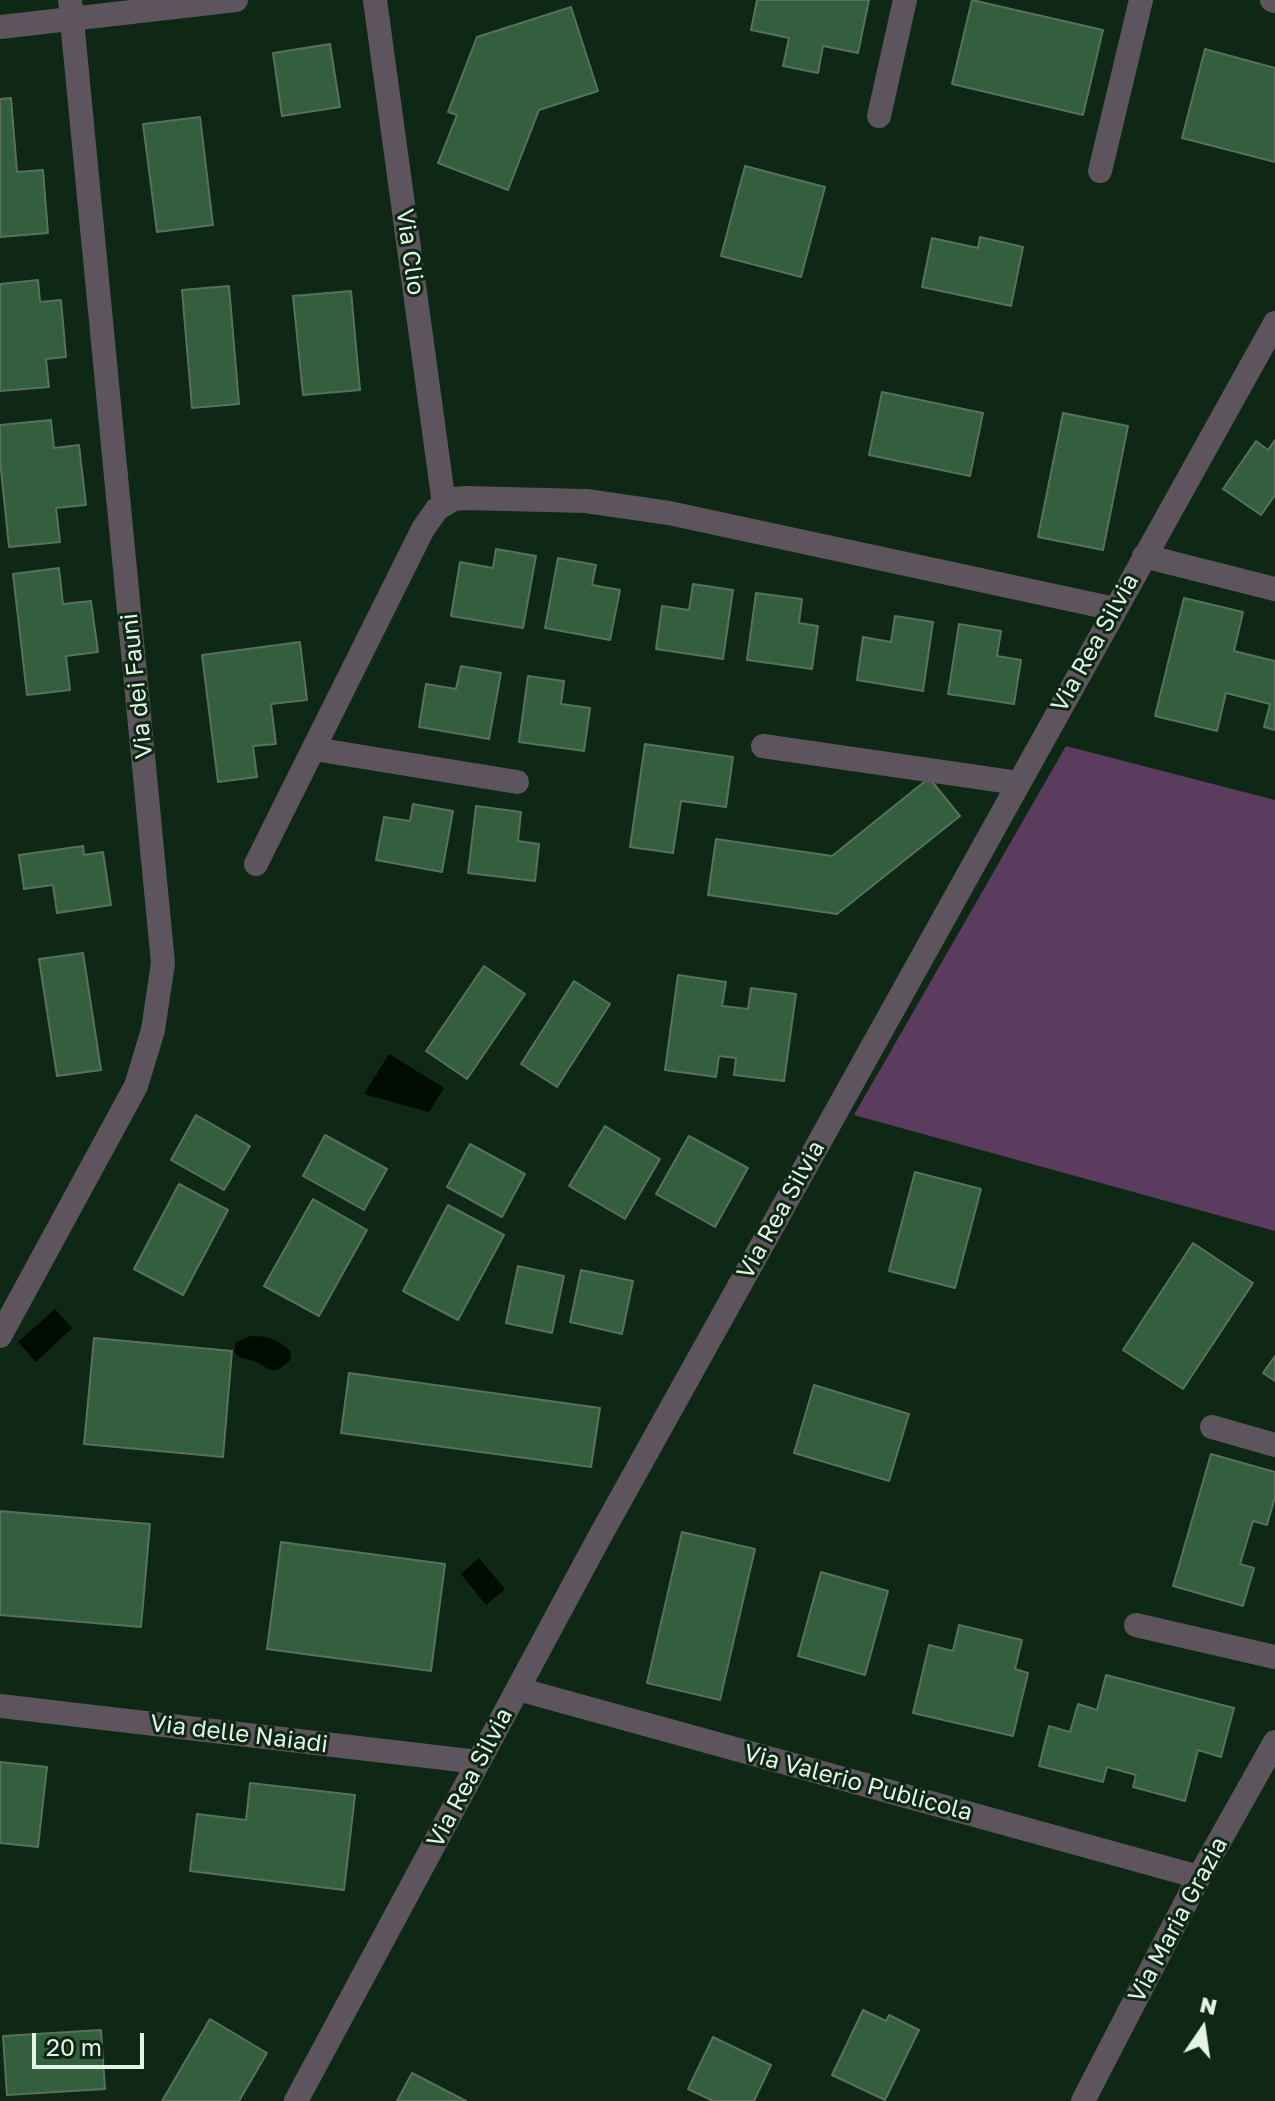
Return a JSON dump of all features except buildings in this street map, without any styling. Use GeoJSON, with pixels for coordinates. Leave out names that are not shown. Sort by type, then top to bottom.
{"type":"FeatureCollection","features":[{"type":"Feature","properties":{"kind":"street"},"geometry":{"type":"LineString","coordinates":[[0,27],[71,10],[236,0]]}},
{"type":"Feature","properties":{"kind":"street","name":"Via Clio"},"geometry":{"type":"LineString","coordinates":[[375,0],[444,504]]}},
{"type":"Feature","properties":{"kind":"street"},"geometry":{"type":"LineString","coordinates":[[879,116],[905,0]]}},
{"type":"Feature","properties":{"kind":"street"},"geometry":{"type":"LineString","coordinates":[[1100,171],[1141,0]]}},
{"type":"Feature","properties":{"kind":"street","name":"Via dei Fauni"},"geometry":{"type":"LineString","coordinates":[[0,1336],[136,1086],[153,1030],[163,963],[71,10]]}},
{"type":"Feature","properties":{"kind":"street","name":"Via Rea Silvia"},"geometry":{"type":"LineString","coordinates":[[296,2101],[518,1689],[1275,323]]}},
{"type":"Feature","properties":{"kind":"street"},"geometry":{"type":"LineString","coordinates":[[256,864],[423,529],[437,509],[454,499],[560,499],[640,508],[1115,609]]}},
{"type":"Feature","properties":{"kind":"street"},"geometry":{"type":"LineString","coordinates":[[1144,556],[1275,589]]}},
{"type":"Feature","properties":{"kind":"street"},"geometry":{"type":"LineString","coordinates":[[763,746],[1018,783]]}},
{"type":"Feature","properties":{"kind":"street"},"geometry":{"type":"LineString","coordinates":[[314,749],[517,782]]}},
{"type":"Feature","properties":{"kind":"street"},"geometry":{"type":"LineString","coordinates":[[1212,1427],[1275,1445]]}},
{"type":"Feature","properties":{"kind":"street"},"geometry":{"type":"LineString","coordinates":[[1136,1625],[1275,1657]]}},
{"type":"Feature","properties":{"kind":"street","name":"Via Valerio Publicola"},"geometry":{"type":"LineString","coordinates":[[518,1689],[1199,1877]]}},
{"type":"Feature","properties":{"kind":"street","name":"Via delle Naiadi"},"geometry":{"type":"LineString","coordinates":[[0,1706],[478,1762]]}},
{"type":"Feature","properties":{"kind":"street","name":"Via Maria Grazia"},"geometry":{"type":"LineString","coordinates":[[1083,2101],[1199,1877],[1275,1742]]}},
{"type":"Feature","properties":{"kind":"shaded area"},"geometry":{"type":"Polygon","coordinates":[[[1066,746],[1275,800],[1275,1231],[854,1115],[1066,746]]]}},
{"type":"Feature","properties":{"kind":"shaded area"},"geometry":{"type":"Polygon","coordinates":[[[389,1054],[444,1088],[429,1112],[364,1094],[389,1054]]]}},
{"type":"Feature","properties":{"kind":"shaded area"},"geometry":{"type":"Polygon","coordinates":[[[55,1309],[72,1328],[36,1362],[18,1342],[55,1309]]]}},
{"type":"Feature","properties":{"kind":"shaded area"},"geometry":{"type":"Polygon","coordinates":[[[250,1336],[267,1337],[283,1344],[291,1352],[290,1360],[279,1369],[271,1370],[239,1356],[234,1352],[236,1342],[250,1336]]]}},
{"type":"Feature","properties":{"kind":"shaded area"},"geometry":{"type":"Polygon","coordinates":[[[479,1558],[505,1589],[486,1605],[461,1574],[479,1558]]]}}]}
